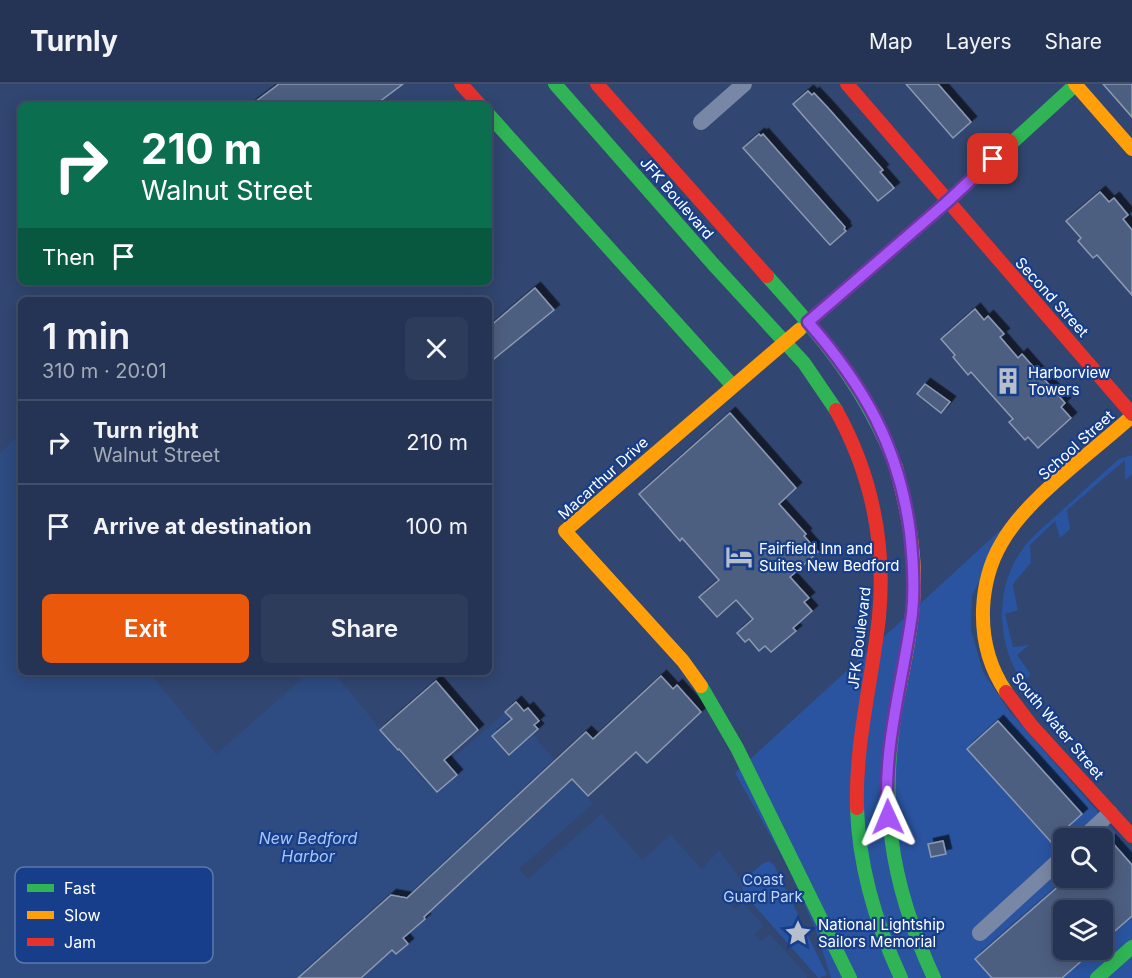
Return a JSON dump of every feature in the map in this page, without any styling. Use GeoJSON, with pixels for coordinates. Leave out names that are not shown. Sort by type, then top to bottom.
{"type":"FeatureCollection","features":[{"type":"Feature","properties":{"kind":"main road"},"geometry":{"type":"LineString","coordinates":[[461,84],[477,102]]}},
{"type":"Feature","properties":{"kind":"main road","name":"JFK Boulevard"},"geometry":{"type":"LineString","coordinates":[[555,84],[811,372],[828,395],[851,436],[867,478],[882,552],[880,621],[858,763],[857,817],[868,891],[885,942],[901,978]]}},
{"type":"Feature","properties":{"kind":"main road","name":"JFK Boulevard"},"geometry":{"type":"LineString","coordinates":[[597,84],[835,353],[871,406],[896,465],[906,505],[913,555],[912,611],[890,749],[887,804],[898,885],[913,934],[934,978]]}},
{"type":"Feature","properties":{"kind":"main road","name":"Second Street"},"geometry":{"type":"LineString","coordinates":[[847,84],[1132,415]]}},
{"type":"Feature","properties":{"kind":"main road"},"geometry":{"type":"LineString","coordinates":[[492,118],[733,386],[947,202],[1075,84],[1132,149]]}},
{"type":"Feature","properties":{"kind":"main road","name":"Macarthur Drive"},"geometry":{"type":"LineString","coordinates":[[733,386],[566,531],[683,661],[708,696],[737,748],[850,978]]}},
{"type":"Feature","properties":{"kind":"main road","name":"School Street"},"geometry":{"type":"LineString","coordinates":[[1041,498],[1132,415]]}},
{"type":"Feature","properties":{"kind":"main road","name":"South Water Street"},"geometry":{"type":"LineString","coordinates":[[1041,498],[1010,530],[994,560],[984,600],[986,648],[996,675],[1011,699],[1132,836]]}},
{"type":"Feature","properties":{"kind":"main road"},"geometry":{"type":"LineString","coordinates":[[1097,978],[1132,947]]}},
{"type":"Feature","properties":{"kind":"street"},"geometry":{"type":"LineString","coordinates":[[701,122],[744,84]]}},
{"type":"Feature","properties":{"kind":"street"},"geometry":{"type":"LineString","coordinates":[[1094,828],[1110,813]]}},
{"type":"Feature","properties":{"kind":"street"},"geometry":{"type":"LineString","coordinates":[[980,933],[1053,866]]}},
{"type":"Feature","properties":{"kind":"green space"},"geometry":{"type":"Polygon","coordinates":[[[1132,455],[1132,474],[1125,480],[1125,460],[1067,510],[1070,529],[1060,538],[1055,521],[1030,545],[1031,563],[1013,586],[1018,610],[1005,614],[1013,647],[1029,645],[1017,655],[1030,673],[1030,676],[1022,682],[1013,666],[1003,632],[1003,596],[1014,563],[1031,538],[1119,459],[1132,455]]]}},
{"type":"Feature","properties":{"kind":"green space"},"geometry":{"type":"Polygon","coordinates":[[[1006,525],[972,596],[971,630],[983,672],[1010,712],[1112,828],[1053,828],[1053,888],[1113,888],[1113,829],[1132,851],[1132,978],[831,978],[815,928],[787,865],[735,773],[1006,525]]]}},
{"type":"Feature","properties":{"kind":"green space","name":"Coast Guard Park"},"geometry":{"type":"Polygon","coordinates":[[[769,861],[774,865],[827,975],[818,978],[743,893],[742,881],[769,861]]]}},
{"type":"Feature","properties":{"kind":"water","name":"New Bedford Harbor"},"geometry":{"type":"Polygon","coordinates":[[[18,436],[18,675],[151,675],[216,754],[307,675],[336,675],[425,782],[510,708],[642,860],[689,818],[719,850],[742,881],[743,893],[818,978],[0,978],[0,453],[18,436]]]}},
{"type":"Feature","properties":{"kind":"pier"},"geometry":{"type":"Polygon","coordinates":[[[594,803],[602,813],[528,879],[519,869],[594,803]]]}},
{"type":"Feature","properties":{"kind":"pier"},"geometry":{"type":"Polygon","coordinates":[[[689,818],[719,850],[702,869],[670,834],[689,818]]]}},
{"type":"Feature","properties":{"kind":"pier"},"geometry":{"type":"Polygon","coordinates":[[[743,893],[818,978],[807,978],[808,976],[770,934],[761,941],[755,934],[764,926],[743,902],[735,909],[730,904],[743,893]]]}},
{"type":"Feature","properties":{"kind":"building"},"geometry":{"type":"Polygon","coordinates":[[[279,84],[403,84],[379,102],[255,102],[279,84]]]}},
{"type":"Feature","properties":{"kind":"building"},"geometry":{"type":"Polygon","coordinates":[[[906,84],[938,84],[971,122],[953,138],[906,84]]]}},
{"type":"Feature","properties":{"kind":"building"},"geometry":{"type":"Polygon","coordinates":[[[1103,84],[1132,84],[1132,117],[1103,84]]]}},
{"type":"Feature","properties":{"kind":"building"},"geometry":{"type":"Polygon","coordinates":[[[808,91],[812,95],[814,93],[883,170],[880,172],[894,188],[878,201],[793,104],[808,91]]]}},
{"type":"Feature","properties":{"kind":"building"},"geometry":{"type":"Polygon","coordinates":[[[759,134],[761,136],[763,134],[845,227],[846,231],[830,245],[743,148],[759,134]]]}},
{"type":"Feature","properties":{"kind":"building"},"geometry":{"type":"Polygon","coordinates":[[[1100,192],[1109,202],[1114,198],[1128,215],[1123,219],[1132,230],[1132,295],[1097,255],[1093,258],[1078,241],[1081,238],[1066,221],[1100,192]]]}},
{"type":"Feature","properties":{"kind":"building"},"geometry":{"type":"Polygon","coordinates":[[[535,288],[554,310],[492,361],[492,324],[535,288]]]}},
{"type":"Feature","properties":{"kind":"building","name":"Harborview Towers"},"geometry":{"type":"Polygon","coordinates":[[[975,309],[984,320],[988,316],[1004,334],[1000,337],[1018,358],[1022,354],[1065,403],[1061,407],[1071,418],[1038,448],[1028,437],[1025,440],[1009,422],[1013,419],[971,372],[968,375],[941,339],[975,309]]]}},
{"type":"Feature","properties":{"kind":"building"},"geometry":{"type":"Polygon","coordinates":[[[925,384],[950,402],[941,413],[917,394],[925,384]]]}},
{"type":"Feature","properties":{"kind":"building"},"geometry":{"type":"Polygon","coordinates":[[[730,413],[796,488],[779,504],[806,534],[804,536],[818,552],[790,577],[809,598],[804,602],[812,611],[793,628],[796,631],[771,652],[765,646],[759,651],[749,639],[745,642],[737,633],[753,619],[736,600],[717,617],[699,597],[719,580],[682,538],[680,541],[639,494],[730,413]]]}},
{"type":"Feature","properties":{"kind":"building"},"geometry":{"type":"Polygon","coordinates":[[[661,676],[673,689],[677,685],[701,712],[647,763],[636,752],[588,796],[572,779],[403,938],[408,944],[396,954],[392,950],[361,978],[298,978],[391,895],[407,898],[586,732],[593,739],[661,676]]]}},
{"type":"Feature","properties":{"kind":"building"},"geometry":{"type":"Polygon","coordinates":[[[436,681],[478,730],[444,760],[457,775],[437,792],[380,730],[436,681]]]}},
{"type":"Feature","properties":{"kind":"building"},"geometry":{"type":"Polygon","coordinates":[[[516,702],[524,711],[528,708],[539,721],[534,725],[538,729],[509,755],[492,736],[512,719],[505,712],[516,702]]]}},
{"type":"Feature","properties":{"kind":"building"},"geometry":{"type":"Polygon","coordinates":[[[998,721],[1082,814],[1066,828],[1053,828],[1051,842],[967,749],[998,721]]]}},
{"type":"Feature","properties":{"kind":"building"},"geometry":{"type":"Polygon","coordinates":[[[943,841],[946,854],[931,857],[928,844],[943,841]]]}},
{"type":"Feature","properties":{"kind":"building"},"geometry":{"type":"Polygon","coordinates":[[[1113,843],[1132,865],[1132,916],[1113,932],[1113,900],[1053,900],[1053,960],[1083,960],[1062,978],[992,978],[975,959],[1057,888],[1113,888],[1113,843]]]}},
{"type":"Feature","properties":{"kind":"traffic: fast"},"geometry":{"type":"LineString","coordinates":[[555,84],[713,264],[804,363],[836,410]]}},
{"type":"Feature","properties":{"kind":"traffic: fast"},"geometry":{"type":"LineString","coordinates":[[799,330],[947,202],[1075,85]]}},
{"type":"Feature","properties":{"kind":"traffic: fast"},"geometry":{"type":"LineString","coordinates":[[492,118],[733,386]]}},
{"type":"Feature","properties":{"kind":"traffic: fast"},"geometry":{"type":"LineString","coordinates":[[767,276],[825,343],[857,388],[896,467]]}},
{"type":"Feature","properties":{"kind":"traffic: fast"},"geometry":{"type":"LineString","coordinates":[[701,686],[737,748],[850,978]]}},
{"type":"Feature","properties":{"kind":"traffic: fast"},"geometry":{"type":"LineString","coordinates":[[898,696],[889,771],[892,840],[907,908],[934,978]]}},
{"type":"Feature","properties":{"kind":"traffic: fast"},"geometry":{"type":"LineString","coordinates":[[857,808],[861,852],[870,895],[901,978]]}},
{"type":"Feature","properties":{"kind":"traffic: fast"},"geometry":{"type":"LineString","coordinates":[[1097,978],[1132,947]]}},
{"type":"Feature","properties":{"kind":"traffic: slow"},"geometry":{"type":"LineString","coordinates":[[1075,84],[1132,149]]}},
{"type":"Feature","properties":{"kind":"traffic: slow"},"geometry":{"type":"LineString","coordinates":[[701,686],[683,661],[565,531],[799,330]]}},
{"type":"Feature","properties":{"kind":"traffic: slow"},"geometry":{"type":"LineString","coordinates":[[1006,692],[991,663],[985,642],[983,620],[986,584],[997,551],[1012,527],[1043,493],[1132,416]]}},
{"type":"Feature","properties":{"kind":"traffic: slow"},"geometry":{"type":"LineString","coordinates":[[896,467],[909,526],[914,571],[910,628],[898,696]]}},
{"type":"Feature","properties":{"kind":"traffic: jam"},"geometry":{"type":"LineString","coordinates":[[461,84],[477,102]]}},
{"type":"Feature","properties":{"kind":"traffic: jam"},"geometry":{"type":"LineString","coordinates":[[597,84],[767,276]]}},
{"type":"Feature","properties":{"kind":"traffic: jam"},"geometry":{"type":"LineString","coordinates":[[847,84],[1132,414]]}},
{"type":"Feature","properties":{"kind":"traffic: jam"},"geometry":{"type":"LineString","coordinates":[[836,410],[859,459],[867,485],[874,510],[880,563],[879,617],[861,736],[857,808]]}},
{"type":"Feature","properties":{"kind":"traffic: jam"},"geometry":{"type":"LineString","coordinates":[[1006,692],[1031,725],[1132,836]]}},
{"type":"Feature","properties":{"kind":"place","name":"Harborview Towers"},"geometry":{"type":"Point","coordinates":[1008,381]}},
{"type":"Feature","properties":{"kind":"place","name":"Fairfield Inn and Suites New Bedford"},"geometry":{"type":"Point","coordinates":[739,557]}},
{"type":"Feature","properties":{"kind":"place","name":"National Lightship Sailors Memorial"},"geometry":{"type":"Point","coordinates":[798,933]}},
{"type":"Feature","properties":{"kind":"route"},"geometry":{"type":"LineString","coordinates":[[888,817],[890,749],[912,611],[913,555],[906,505],[896,465],[871,406],[835,353],[808,322],[947,202],[993,159]]}}]}
